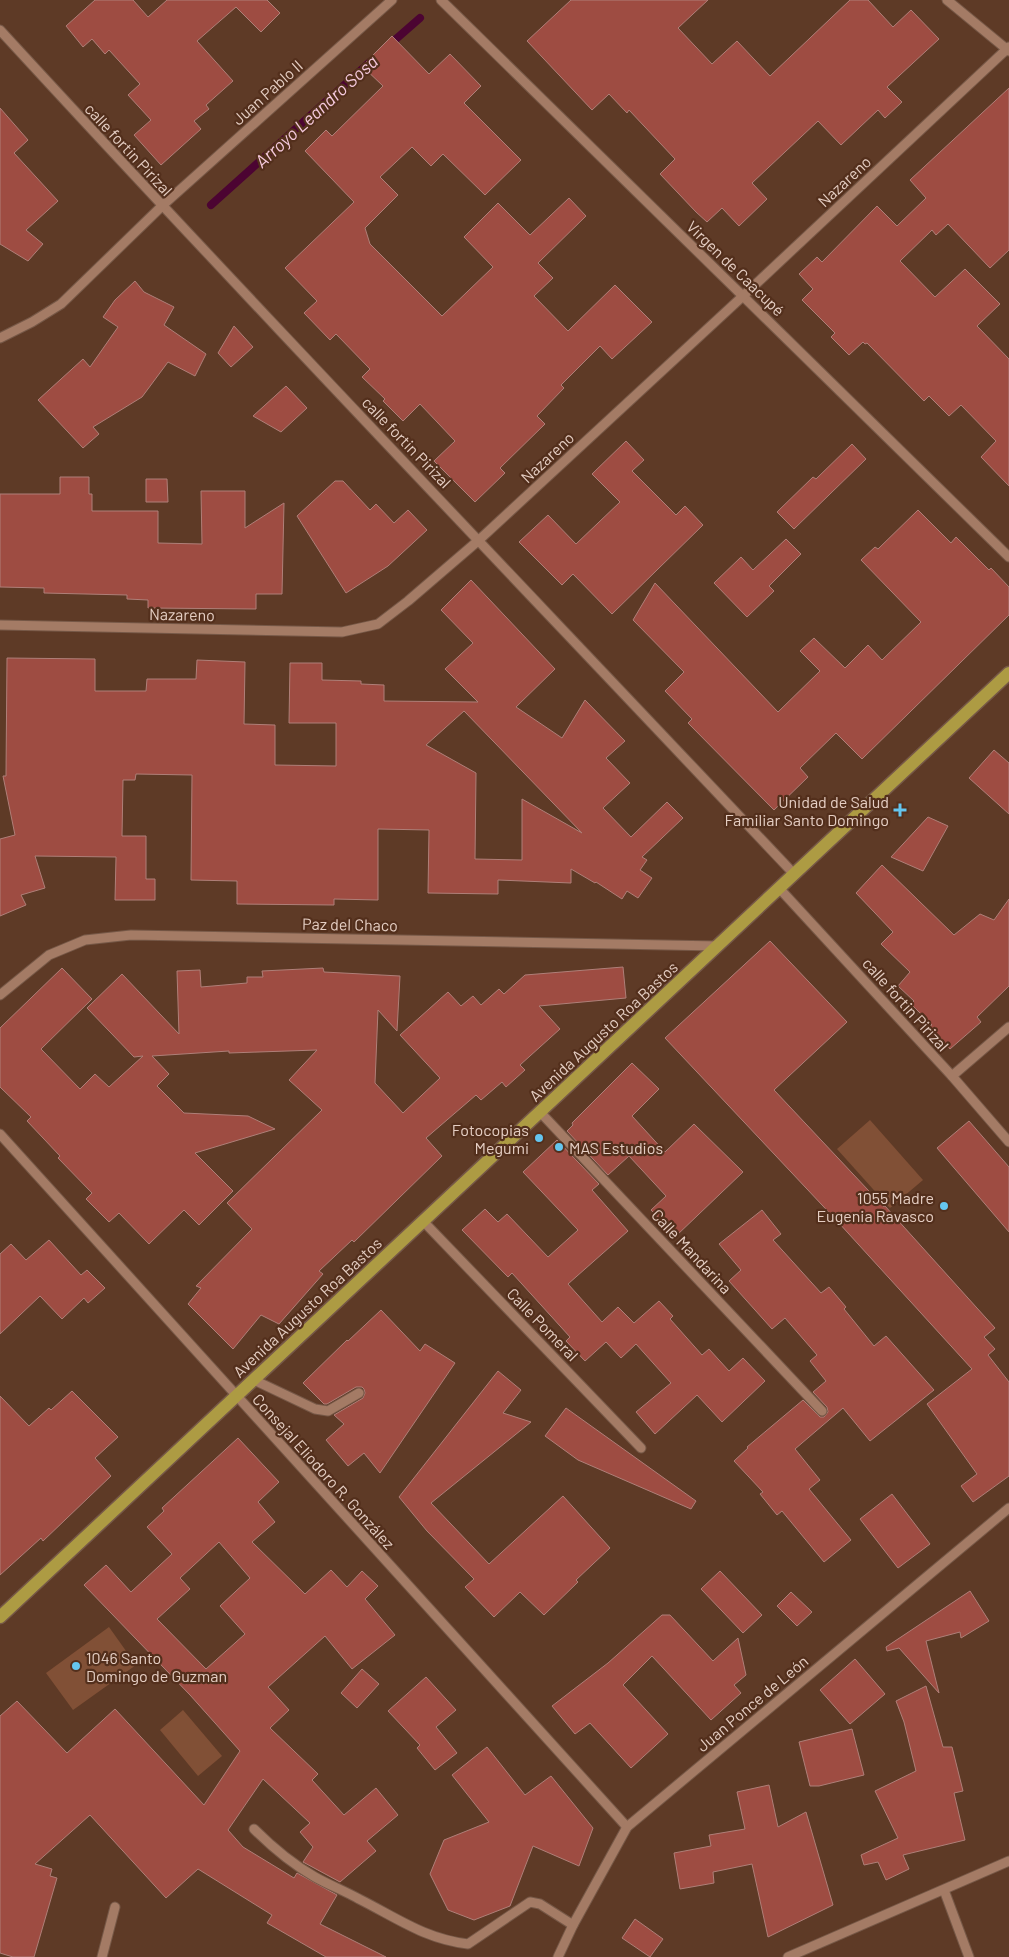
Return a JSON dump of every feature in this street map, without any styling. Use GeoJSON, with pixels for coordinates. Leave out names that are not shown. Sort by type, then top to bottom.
{"type":"FeatureCollection","features":[{"type":"Feature","properties":{"kind":"main road","name":"Avenida Augusto Roa Bastos"},"geometry":{"type":"LineString","coordinates":[[0,1617],[1009,673]]}},
{"type":"Feature","properties":{"kind":"street","name":"Juan Pablo II"},"geometry":{"type":"LineString","coordinates":[[0,338],[32,322],[61,304],[162,206],[392,0]]}},
{"type":"Feature","properties":{"kind":"street","name":"Virgen de Caacupé"},"geometry":{"type":"LineString","coordinates":[[441,0],[1009,557]]}},
{"type":"Feature","properties":{"kind":"street"},"geometry":{"type":"LineString","coordinates":[[947,0],[1008,49]]}},
{"type":"Feature","properties":{"kind":"street","name":"calle fortin Pirizal"},"geometry":{"type":"LineString","coordinates":[[0,30],[162,206],[794,874]]}},
{"type":"Feature","properties":{"kind":"street","name":"Nazareno"},"geometry":{"type":"LineString","coordinates":[[0,625],[342,632],[378,624],[480,540],[1008,49]]}},
{"type":"Feature","properties":{"kind":"street","name":"calle fortin Pirizal"},"geometry":{"type":"LineString","coordinates":[[779,888],[952,1076],[1009,1142]]}},
{"type":"Feature","properties":{"kind":"street","name":"Paz del Chaco"},"geometry":{"type":"LineString","coordinates":[[0,995],[49,955],[85,940],[131,935],[718,946]]}},
{"type":"Feature","properties":{"kind":"street"},"geometry":{"type":"LineString","coordinates":[[952,1076],[1009,1027]]}},
{"type":"Feature","properties":{"kind":"street","name":"Calle Mandarina"},"geometry":{"type":"LineString","coordinates":[[540,1112],[822,1411]]}},
{"type":"Feature","properties":{"kind":"street","name":"Consejal Eliodoro R. González"},"geometry":{"type":"LineString","coordinates":[[0,1134],[627,1827]]}},
{"type":"Feature","properties":{"kind":"street","name":"Calle Pomeral"},"geometry":{"type":"LineString","coordinates":[[423,1221],[641,1448]]}},
{"type":"Feature","properties":{"kind":"street"},"geometry":{"type":"LineString","coordinates":[[254,1380],[315,1409],[328,1411],[359,1393]]}},
{"type":"Feature","properties":{"kind":"street","name":"Juan Ponce de León"},"geometry":{"type":"LineString","coordinates":[[558,1957],[573,1925],[627,1827],[1009,1508]]}},
{"type":"Feature","properties":{"kind":"street"},"geometry":{"type":"LineString","coordinates":[[254,1829],[272,1847],[314,1876],[423,1934],[468,1944],[530,1902],[540,1904],[573,1925]]}},
{"type":"Feature","properties":{"kind":"street"},"geometry":{"type":"LineString","coordinates":[[788,1957],[1009,1861]]}},
{"type":"Feature","properties":{"kind":"street"},"geometry":{"type":"LineString","coordinates":[[944,1890],[969,1957]]}},
{"type":"Feature","properties":{"kind":"street"},"geometry":{"type":"LineString","coordinates":[[102,1957],[115,1907]]}},
{"type":"Feature","properties":{"kind":"shaded area"},"geometry":{"type":"Polygon","coordinates":[[[870,1120],[923,1180],[890,1208],[837,1149],[870,1120]]]}},
{"type":"Feature","properties":{"kind":"shaded area"},"geometry":{"type":"Polygon","coordinates":[[[109,1627],[136,1665],[73,1710],[46,1673],[109,1627]]]}},
{"type":"Feature","properties":{"kind":"shaded area"},"geometry":{"type":"Polygon","coordinates":[[[183,1710],[222,1756],[198,1776],[160,1730],[183,1710]]]}},
{"type":"Feature","properties":{"kind":"building"},"geometry":{"type":"Polygon","coordinates":[[[95,0],[133,0],[148,17],[167,0],[267,0],[280,13],[261,32],[236,7],[197,41],[233,81],[206,105],[209,109],[194,121],[201,129],[161,165],[134,135],[151,120],[128,95],[140,84],[109,50],[105,54],[92,39],[83,47],[66,26],[95,0]]]}},
{"type":"Feature","properties":{"kind":"building"},"geometry":{"type":"Polygon","coordinates":[[[571,0],[708,0],[678,28],[712,64],[737,41],[770,76],[850,0],[868,0],[893,27],[911,10],[939,39],[887,87],[902,102],[885,118],[878,110],[841,145],[818,121],[752,183],[767,199],[739,226],[722,208],[707,222],[660,174],[675,159],[629,110],[627,113],[609,94],[592,110],[527,41],[571,0]]]}},
{"type":"Feature","properties":{"kind":"building"},"geometry":{"type":"Polygon","coordinates":[[[392,36],[429,74],[450,54],[481,86],[464,103],[521,160],[485,195],[443,154],[431,166],[412,147],[380,177],[398,195],[365,228],[370,244],[442,316],[493,267],[464,237],[498,203],[530,235],[569,198],[586,216],[538,263],[553,278],[534,296],[568,331],[615,285],[652,322],[612,359],[600,346],[561,385],[564,388],[537,416],[545,424],[500,468],[505,473],[475,502],[434,461],[455,441],[420,404],[403,421],[383,401],[385,399],[362,377],[370,369],[336,334],[330,340],[304,313],[317,301],[285,268],[354,202],[305,151],[326,130],[332,136],[383,86],[362,66],[392,36]]]}},
{"type":"Feature","properties":{"kind":"building"},"geometry":{"type":"Polygon","coordinates":[[[1009,88],[1009,250],[990,268],[948,224],[936,235],[932,230],[900,261],[935,297],[965,269],[1000,304],[977,326],[1009,359],[1009,486],[981,457],[996,441],[961,405],[949,416],[929,396],[924,401],[867,343],[863,342],[849,355],[831,337],[835,333],[802,300],[813,289],[799,274],[817,257],[822,262],[877,206],[897,226],[926,198],[910,180],[1009,88]]]}},
{"type":"Feature","properties":{"kind":"building"},"geometry":{"type":"Polygon","coordinates":[[[0,108],[28,140],[14,153],[58,201],[26,230],[43,244],[28,261],[0,244],[0,108]]]}},
{"type":"Feature","properties":{"kind":"building"},"geometry":{"type":"Polygon","coordinates":[[[135,281],[144,292],[174,307],[164,325],[206,354],[195,376],[168,362],[142,397],[93,427],[99,434],[83,448],[38,400],[83,359],[90,367],[118,327],[103,317],[115,300],[135,281]]]}},
{"type":"Feature","properties":{"kind":"building"},"geometry":{"type":"Polygon","coordinates":[[[234,326],[253,347],[231,367],[218,353],[234,326]]]}},
{"type":"Feature","properties":{"kind":"building"},"geometry":{"type":"Polygon","coordinates":[[[286,386],[307,408],[281,432],[253,416],[286,386]]]}},
{"type":"Feature","properties":{"kind":"building"},"geometry":{"type":"Polygon","coordinates":[[[626,441],[644,460],[632,471],[676,515],[685,506],[703,525],[612,614],[573,574],[562,585],[519,542],[548,515],[576,544],[620,502],[592,474],[626,441]]]}},
{"type":"Feature","properties":{"kind":"building"},"geometry":{"type":"Polygon","coordinates":[[[852,444],[866,459],[794,529],[777,512],[813,477],[816,479],[852,444]]]}},
{"type":"Feature","properties":{"kind":"building"},"geometry":{"type":"Polygon","coordinates":[[[60,477],[89,477],[92,511],[158,511],[158,543],[202,544],[201,491],[245,491],[245,528],[284,503],[282,594],[256,594],[256,609],[148,608],[148,600],[127,599],[127,595],[44,593],[44,588],[0,587],[0,494],[60,494],[60,477]]]}},
{"type":"Feature","properties":{"kind":"building"},"geometry":{"type":"Polygon","coordinates":[[[146,479],[167,479],[168,502],[146,502],[146,479]]]}},
{"type":"Feature","properties":{"kind":"building"},"geometry":{"type":"Polygon","coordinates":[[[335,481],[343,481],[370,510],[376,504],[394,523],[408,510],[427,530],[388,566],[346,593],[297,516],[335,481]]]}},
{"type":"Feature","properties":{"kind":"building"},"geometry":{"type":"Polygon","coordinates":[[[918,510],[951,543],[956,537],[1009,587],[1009,615],[862,759],[836,733],[800,768],[808,777],[774,810],[688,723],[692,719],[665,691],[684,672],[633,620],[655,583],[778,712],[820,671],[800,651],[814,638],[845,668],[868,645],[882,660],[921,622],[861,560],[875,547],[878,549],[918,510]]]}},
{"type":"Feature","properties":{"kind":"building"},"geometry":{"type":"Polygon","coordinates":[[[786,539],[801,554],[769,586],[774,591],[747,617],[714,583],[741,557],[753,570],[786,539]]]}},
{"type":"Feature","properties":{"kind":"building"},"geometry":{"type":"Polygon","coordinates":[[[471,580],[555,669],[516,707],[562,738],[585,700],[625,741],[606,758],[630,783],[603,808],[631,837],[667,802],[683,818],[642,857],[647,860],[640,870],[652,878],[638,898],[627,891],[622,899],[571,869],[571,883],[498,880],[498,894],[428,893],[429,830],[378,829],[378,900],[334,899],[334,905],[237,904],[237,881],[191,880],[192,775],[136,774],[135,780],[123,780],[122,836],[146,836],[146,879],[155,879],[155,900],[115,900],[116,857],[35,856],[45,888],[21,895],[26,905],[0,916],[0,839],[15,835],[3,776],[6,776],[7,658],[95,659],[95,691],[146,691],[147,679],[196,679],[197,660],[245,662],[244,724],[275,725],[275,765],[336,766],[336,723],[289,723],[290,663],[322,663],[322,680],[361,681],[361,684],[384,685],[384,701],[478,702],[445,669],[473,643],[441,610],[471,580]],[[464,711],[426,745],[476,773],[475,859],[522,860],[522,799],[582,833],[464,711]]]}},
{"type":"Feature","properties":{"kind":"building"},"geometry":{"type":"Polygon","coordinates":[[[994,750],[1009,763],[1009,814],[969,778],[994,750]]]}},
{"type":"Feature","properties":{"kind":"building"},"geometry":{"type":"Polygon","coordinates":[[[928,817],[948,826],[923,871],[891,857],[928,817]]]}},
{"type":"Feature","properties":{"kind":"building"},"geometry":{"type":"Polygon","coordinates":[[[882,865],[954,935],[980,914],[994,920],[1009,899],[1009,986],[977,1017],[981,1022],[950,1049],[930,1026],[932,1025],[911,1004],[914,1001],[898,986],[910,972],[881,944],[893,932],[856,893],[882,865]]]}},
{"type":"Feature","properties":{"kind":"building"},"geometry":{"type":"Polygon","coordinates":[[[770,941],[847,1022],[774,1090],[885,1206],[995,1328],[984,1337],[995,1349],[988,1355],[1009,1382],[1009,1476],[973,1502],[961,1486],[977,1474],[927,1404],[972,1369],[838,1222],[665,1038],[770,941]]]}},
{"type":"Feature","properties":{"kind":"building"},"geometry":{"type":"Polygon","coordinates":[[[623,967],[626,998],[539,1006],[560,1029],[520,1065],[525,1070],[506,1087],[502,1082],[481,1100],[476,1095],[426,1138],[442,1156],[354,1242],[352,1240],[319,1271],[323,1274],[279,1324],[261,1315],[233,1349],[188,1304],[201,1288],[196,1286],[252,1229],[227,1203],[322,1110],[289,1080],[317,1050],[229,1053],[229,1051],[152,1056],[169,1074],[157,1086],[184,1113],[248,1116],[275,1129],[195,1153],[233,1191],[199,1225],[184,1210],[149,1244],[119,1213],[109,1222],[86,1199],[92,1193],[58,1158],[60,1156],[27,1121],[31,1117],[0,1087],[0,1028],[62,968],[92,999],[41,1049],[80,1089],[95,1074],[109,1087],[143,1056],[134,1057],[87,1008],[122,974],[179,1034],[177,971],[200,970],[201,987],[247,983],[247,977],[263,977],[262,971],[323,968],[324,972],[400,976],[397,1031],[378,1010],[375,1083],[403,1113],[440,1078],[400,1035],[448,992],[461,1006],[473,996],[481,1005],[499,989],[504,994],[525,975],[623,967]]]}},
{"type":"Feature","properties":{"kind":"building"},"geometry":{"type":"Polygon","coordinates":[[[632,1063],[659,1089],[632,1116],[665,1152],[694,1124],[743,1172],[676,1236],[651,1210],[666,1196],[629,1156],[608,1175],[567,1131],[573,1125],[572,1123],[632,1063]]]}},
{"type":"Feature","properties":{"kind":"building"},"geometry":{"type":"Polygon","coordinates":[[[969,1121],[1009,1167],[1009,1232],[937,1148],[969,1121]]]}},
{"type":"Feature","properties":{"kind":"building"},"geometry":{"type":"Polygon","coordinates":[[[557,1140],[599,1184],[592,1190],[628,1231],[568,1284],[602,1322],[618,1307],[634,1323],[659,1301],[673,1316],[670,1319],[702,1355],[709,1349],[729,1371],[743,1358],[765,1381],[722,1422],[697,1395],[655,1434],[636,1412],[671,1383],[636,1344],[621,1358],[606,1342],[585,1361],[566,1341],[570,1337],[512,1273],[508,1277],[462,1230],[485,1209],[498,1222],[507,1214],[548,1257],[578,1230],[523,1172],[557,1140]]]}},
{"type":"Feature","properties":{"kind":"building"},"geometry":{"type":"Polygon","coordinates":[[[762,1210],[781,1234],[773,1240],[821,1293],[829,1287],[874,1346],[886,1336],[934,1390],[870,1441],[843,1408],[795,1449],[820,1480],[809,1489],[851,1540],[824,1562],[782,1511],[777,1515],[760,1494],[763,1492],[734,1461],[747,1447],[803,1400],[820,1417],[824,1417],[828,1412],[827,1407],[813,1392],[826,1381],[810,1361],[817,1355],[785,1318],[772,1329],[729,1281],[741,1270],[719,1244],[762,1210]]]}},
{"type":"Feature","properties":{"kind":"building"},"geometry":{"type":"Polygon","coordinates":[[[49,1240],[81,1275],[87,1270],[105,1288],[88,1303],[84,1298],[62,1319],[40,1296],[0,1334],[0,1254],[11,1244],[26,1260],[49,1240]]]}},
{"type":"Feature","properties":{"kind":"building"},"geometry":{"type":"Polygon","coordinates":[[[381,1310],[420,1351],[425,1344],[455,1363],[380,1473],[364,1453],[348,1466],[326,1440],[344,1424],[334,1415],[363,1398],[364,1389],[356,1387],[324,1404],[303,1383],[381,1310]]]}},
{"type":"Feature","properties":{"kind":"building"},"geometry":{"type":"Polygon","coordinates":[[[498,1371],[521,1390],[503,1413],[531,1422],[431,1503],[489,1564],[563,1496],[610,1548],[576,1580],[578,1582],[544,1615],[520,1592],[494,1617],[465,1587],[474,1579],[427,1531],[399,1497],[498,1371]]]}},
{"type":"Feature","properties":{"kind":"building"},"geometry":{"type":"Polygon","coordinates":[[[72,1391],[118,1437],[95,1458],[111,1476],[43,1541],[41,1538],[0,1575],[0,1396],[29,1426],[72,1391]]]}},
{"type":"Feature","properties":{"kind":"building"},"geometry":{"type":"Polygon","coordinates":[[[566,1408],[696,1501],[691,1509],[578,1460],[545,1436],[566,1408]]]}},
{"type":"Feature","properties":{"kind":"building"},"geometry":{"type":"Polygon","coordinates":[[[238,1438],[279,1482],[258,1502],[275,1522],[252,1542],[305,1594],[331,1570],[347,1587],[362,1571],[378,1586],[365,1599],[395,1635],[352,1669],[325,1636],[268,1687],[289,1710],[270,1728],[318,1774],[312,1780],[344,1815],[376,1788],[398,1815],[367,1841],[376,1851],[340,1882],[303,1862],[313,1847],[300,1832],[310,1823],[263,1779],[228,1830],[243,1847],[294,1878],[297,1873],[337,1895],[320,1924],[386,1957],[326,1957],[267,1923],[272,1915],[198,1869],[166,1898],[90,1815],[35,1864],[52,1869],[50,1876],[57,1878],[34,1957],[13,1957],[0,1953],[0,1716],[17,1701],[67,1753],[115,1709],[204,1805],[240,1751],[190,1695],[84,1585],[106,1565],[131,1592],[172,1554],[147,1527],[164,1511],[162,1508],[238,1438]],[[219,1542],[180,1578],[190,1589],[157,1619],[206,1669],[245,1634],[220,1606],[250,1578],[219,1542]]]}},
{"type":"Feature","properties":{"kind":"building"},"geometry":{"type":"Polygon","coordinates":[[[892,1494],[930,1544],[898,1568],[860,1519],[892,1494]]]}},
{"type":"Feature","properties":{"kind":"building"},"geometry":{"type":"Polygon","coordinates":[[[720,1571],[762,1615],[743,1633],[701,1589],[720,1571]]]}},
{"type":"Feature","properties":{"kind":"building"},"geometry":{"type":"Polygon","coordinates":[[[970,1591],[989,1621],[961,1638],[960,1632],[926,1641],[939,1693],[899,1648],[887,1651],[886,1647],[970,1591]]]}},
{"type":"Feature","properties":{"kind":"building"},"geometry":{"type":"Polygon","coordinates":[[[791,1592],[812,1612],[797,1626],[777,1606],[791,1592]]]}},
{"type":"Feature","properties":{"kind":"building"},"geometry":{"type":"Polygon","coordinates":[[[662,1615],[670,1615],[713,1661],[738,1638],[746,1675],[734,1685],[741,1693],[711,1720],[652,1656],[623,1685],[668,1734],[631,1768],[590,1723],[575,1734],[552,1706],[608,1663],[662,1615]]]}},
{"type":"Feature","properties":{"kind":"building"},"geometry":{"type":"Polygon","coordinates":[[[855,1659],[885,1694],[850,1724],[820,1690],[855,1659]]]}},
{"type":"Feature","properties":{"kind":"building"},"geometry":{"type":"Polygon","coordinates":[[[362,1669],[379,1684],[357,1708],[341,1693],[362,1669]]]}},
{"type":"Feature","properties":{"kind":"building"},"geometry":{"type":"Polygon","coordinates":[[[426,1677],[456,1710],[436,1727],[457,1753],[435,1770],[417,1748],[420,1745],[388,1711],[426,1677]]]}},
{"type":"Feature","properties":{"kind":"building"},"geometry":{"type":"Polygon","coordinates":[[[926,1686],[943,1747],[952,1747],[963,1791],[954,1793],[965,1840],[903,1855],[909,1869],[886,1880],[878,1862],[864,1865],[861,1855],[898,1838],[875,1791],[916,1771],[904,1722],[896,1701],[926,1686]]]}},
{"type":"Feature","properties":{"kind":"building"},"geometry":{"type":"Polygon","coordinates":[[[852,1729],[864,1775],[819,1786],[810,1786],[799,1742],[852,1729]]]}},
{"type":"Feature","properties":{"kind":"building"},"geometry":{"type":"Polygon","coordinates":[[[487,1747],[525,1795],[551,1776],[593,1828],[579,1866],[533,1846],[510,1906],[474,1920],[448,1910],[430,1874],[444,1840],[489,1822],[452,1775],[487,1747]]]}},
{"type":"Feature","properties":{"kind":"building"},"geometry":{"type":"Polygon","coordinates":[[[769,1785],[778,1827],[806,1812],[833,1905],[768,1937],[752,1864],[713,1872],[714,1883],[680,1889],[674,1853],[711,1846],[709,1835],[745,1829],[737,1792],[769,1785]]]}},
{"type":"Feature","properties":{"kind":"building"},"geometry":{"type":"Polygon","coordinates":[[[635,1919],[663,1939],[650,1957],[622,1938],[635,1919]]]}},
{"type":"Feature","properties":{"kind":"waterway","name":"Arroyo Leandro Sosa"},"geometry":{"type":"LineString","coordinates":[[388,46],[420,18]]}},
{"type":"Feature","properties":{"kind":"waterway","name":"Arroyo Leandro Sosa"},"geometry":{"type":"LineString","coordinates":[[211,205],[370,62]]}},
{"type":"Feature","properties":{"kind":"place","name":"Unidad de Salud Familiar Santo Domingo"},"geometry":{"type":"Point","coordinates":[900,810]}},
{"type":"Feature","properties":{"kind":"place","name":"Fotocopias Megumi"},"geometry":{"type":"Point","coordinates":[539,1138]}},
{"type":"Feature","properties":{"kind":"place","name":"MAS Estudios"},"geometry":{"type":"Point","coordinates":[559,1147]}},
{"type":"Feature","properties":{"kind":"place","name":"1055 Madre Eugenia Ravasco"},"geometry":{"type":"Point","coordinates":[944,1206]}},
{"type":"Feature","properties":{"kind":"place","name":"1046 Santo Domingo de Guzman"},"geometry":{"type":"Point","coordinates":[76,1666]}}]}
